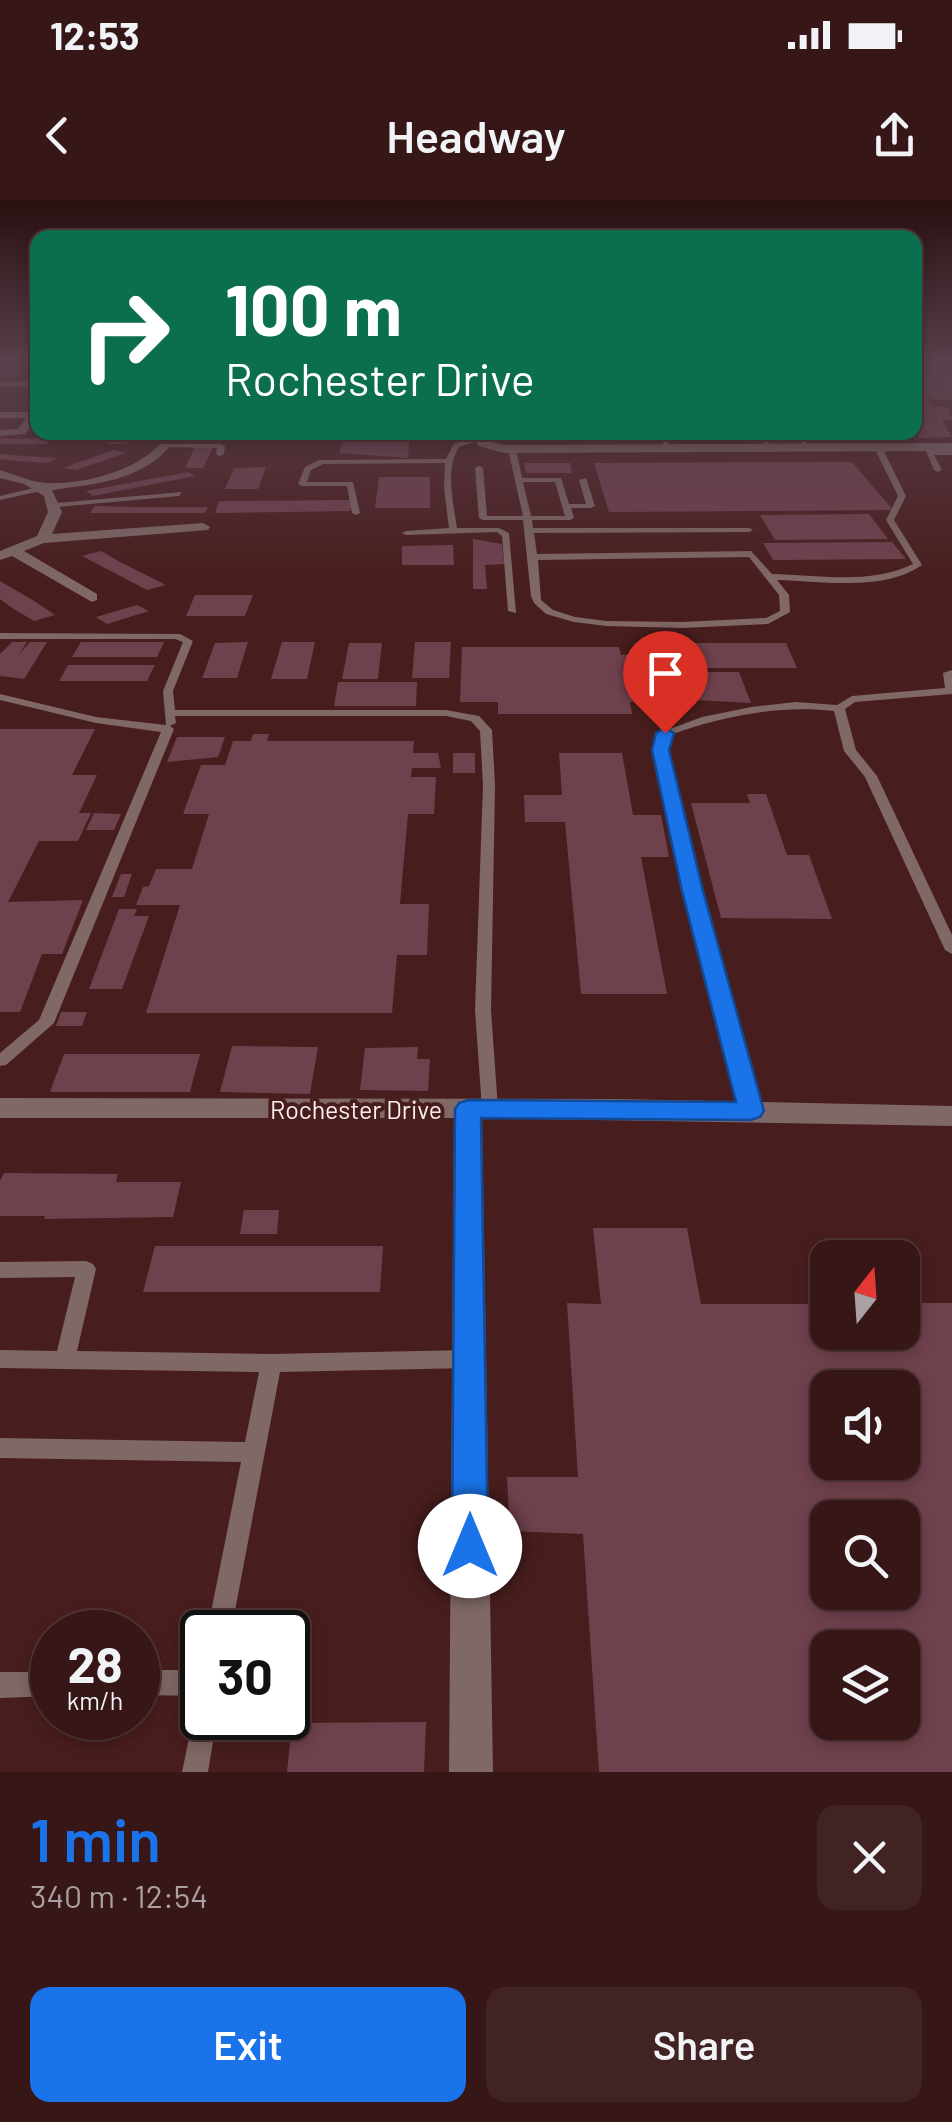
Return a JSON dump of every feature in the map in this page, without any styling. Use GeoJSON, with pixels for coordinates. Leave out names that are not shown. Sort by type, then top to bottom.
{"type":"FeatureCollection","features":[{"type":"Feature","properties":{"kind":"street"},"geometry":{"type":"LineString","coordinates":[[0,474],[42,488],[133,468],[151,460],[165,440]]}},
{"type":"Feature","properties":{"kind":"street"},"geometry":{"type":"LineString","coordinates":[[481,440],[487,446],[512,449],[952,450]]}},
{"type":"Feature","properties":{"kind":"street"},"geometry":{"type":"LineString","coordinates":[[42,488],[56,505],[51,527],[42,539]]}},
{"type":"Feature","properties":{"kind":"street"},"geometry":{"type":"LineString","coordinates":[[6,554],[42,539],[203,527]]}},
{"type":"Feature","properties":{"kind":"street"},"geometry":{"type":"LineString","coordinates":[[6,554],[92,597]]}},
{"type":"Feature","properties":{"kind":"street","name":"Rochester Drive"},"geometry":{"type":"LineString","coordinates":[[0,1108],[751,1111],[952,1116]]}},
{"type":"Feature","properties":{"kind":"street"},"geometry":{"type":"LineString","coordinates":[[471,1772],[469,1359],[479,1109]]}},
{"type":"Feature","properties":{"kind":"lane"},"geometry":{"type":"LineString","coordinates":[[165,440],[221,446],[220,454]]}},
{"type":"Feature","properties":{"kind":"lane"},"geometry":{"type":"LineString","coordinates":[[454,530],[452,450],[467,440]]}},
{"type":"Feature","properties":{"kind":"lane"},"geometry":{"type":"LineString","coordinates":[[664,440],[669,448]]}},
{"type":"Feature","properties":{"kind":"lane"},"geometry":{"type":"LineString","coordinates":[[765,440],[770,448]]}},
{"type":"Feature","properties":{"kind":"lane"},"geometry":{"type":"LineString","coordinates":[[802,440],[808,448]]}},
{"type":"Feature","properties":{"kind":"lane"},"geometry":{"type":"LineString","coordinates":[[770,576],[885,576],[908,573],[918,565],[890,520],[902,496],[878,447]]}},
{"type":"Feature","properties":{"kind":"lane"},"geometry":{"type":"LineString","coordinates":[[512,449],[530,531],[537,602],[546,612],[567,620],[600,624],[768,621],[785,612],[784,595],[751,554],[534,557]]}},
{"type":"Feature","properties":{"kind":"lane"},"geometry":{"type":"LineString","coordinates":[[938,470],[930,453],[952,450]]}},
{"type":"Feature","properties":{"kind":"lane"},"geometry":{"type":"LineString","coordinates":[[356,513],[350,484],[302,484],[307,472],[322,462],[450,464]]}},
{"type":"Feature","properties":{"kind":"lane"},"geometry":{"type":"LineString","coordinates":[[566,506],[591,506],[581,467]]}},
{"type":"Feature","properties":{"kind":"lane"},"geometry":{"type":"LineString","coordinates":[[480,468],[483,518],[570,518],[558,480]]}},
{"type":"Feature","properties":{"kind":"lane"},"geometry":{"type":"LineString","coordinates":[[518,480],[584,480]]}},
{"type":"Feature","properties":{"kind":"lane"},"geometry":{"type":"LineString","coordinates":[[0,498],[42,488]]}},
{"type":"Feature","properties":{"kind":"lane"},"geometry":{"type":"LineString","coordinates":[[56,505],[180,494]]}},
{"type":"Feature","properties":{"kind":"lane"},"geometry":{"type":"LineString","coordinates":[[406,533],[499,530],[506,535],[514,612]]}},
{"type":"Feature","properties":{"kind":"lane"},"geometry":{"type":"LineString","coordinates":[[530,531],[748,530]]}},
{"type":"Feature","properties":{"kind":"lane"},"geometry":{"type":"LineString","coordinates":[[679,531],[688,554]]}},
{"type":"Feature","properties":{"kind":"lane"},"geometry":{"type":"LineString","coordinates":[[0,636],[177,636],[188,640],[168,691],[172,713],[168,728],[46,1023],[0,1061]]}},
{"type":"Feature","properties":{"kind":"lane"},"geometry":{"type":"LineString","coordinates":[[751,1111],[692,891],[660,750],[665,733],[695,721],[808,704],[838,708],[852,698],[951,691],[948,674],[952,674]]}},
{"type":"Feature","properties":{"kind":"lane"},"geometry":{"type":"LineString","coordinates":[[0,698],[96,720],[168,728]]}},
{"type":"Feature","properties":{"kind":"lane"},"geometry":{"type":"LineString","coordinates":[[838,708],[850,751],[871,776],[952,950]]}},
{"type":"Feature","properties":{"kind":"lane"},"geometry":{"type":"LineString","coordinates":[[172,713],[446,713],[475,718],[486,730],[490,785],[479,1109]]}},
{"type":"Feature","properties":{"kind":"lane"},"geometry":{"type":"LineString","coordinates":[[0,1270],[86,1269],[66,1359]]}},
{"type":"Feature","properties":{"kind":"lane"},"geometry":{"type":"LineString","coordinates":[[0,1359],[270,1363],[469,1359]]}},
{"type":"Feature","properties":{"kind":"lane"},"geometry":{"type":"LineString","coordinates":[[224,1610],[270,1363]]}},
{"type":"Feature","properties":{"kind":"lane"},"geometry":{"type":"LineString","coordinates":[[0,1448],[255,1452]]}},
{"type":"Feature","properties":{"kind":"lane"},"geometry":{"type":"LineString","coordinates":[[0,1684],[30,1684]]}},
{"type":"Feature","properties":{"kind":"lane"},"geometry":{"type":"LineString","coordinates":[[195,1772],[200,1740]]}},
{"type":"Feature","properties":{"kind":"building"},"geometry":{"type":"Polygon","coordinates":[[[0,439],[49,440],[46,444],[0,444],[0,439]]]}},
{"type":"Feature","properties":{"kind":"building"},"geometry":{"type":"Polygon","coordinates":[[[111,440],[131,440],[129,443],[109,444],[111,440]]]}},
{"type":"Feature","properties":{"kind":"building"},"geometry":{"type":"Polygon","coordinates":[[[343,440],[409,442],[408,458],[339,453],[343,440]]]}},
{"type":"Feature","properties":{"kind":"building"},"geometry":{"type":"Polygon","coordinates":[[[195,447],[213,447],[203,468],[185,468],[195,447]]]}},
{"type":"Feature","properties":{"kind":"building"},"geometry":{"type":"Polygon","coordinates":[[[113,450],[126,453],[76,470],[63,468],[113,450]]]}},
{"type":"Feature","properties":{"kind":"building"},"geometry":{"type":"Polygon","coordinates":[[[0,454],[57,458],[48,463],[16,461],[0,459],[0,454]]]}},
{"type":"Feature","properties":{"kind":"building"},"geometry":{"type":"Polygon","coordinates":[[[852,462],[893,510],[609,512],[594,463],[852,462]]]}},
{"type":"Feature","properties":{"kind":"building"},"geometry":{"type":"Polygon","coordinates":[[[524,463],[570,463],[572,473],[526,473],[524,463]]]}},
{"type":"Feature","properties":{"kind":"building"},"geometry":{"type":"Polygon","coordinates":[[[266,467],[258,489],[225,489],[234,468],[266,467]]]}},
{"type":"Feature","properties":{"kind":"building"},"geometry":{"type":"Polygon","coordinates":[[[188,472],[195,476],[93,496],[86,491],[188,472]]]}},
{"type":"Feature","properties":{"kind":"building"},"geometry":{"type":"Polygon","coordinates":[[[379,477],[430,477],[430,508],[375,508],[379,477]]]}},
{"type":"Feature","properties":{"kind":"building"},"geometry":{"type":"Polygon","coordinates":[[[352,500],[350,511],[215,513],[219,501],[352,500]]]}},
{"type":"Feature","properties":{"kind":"building"},"geometry":{"type":"Polygon","coordinates":[[[95,506],[208,507],[205,513],[90,513],[95,506]]]}},
{"type":"Feature","properties":{"kind":"building"},"geometry":{"type":"Polygon","coordinates":[[[869,514],[888,539],[775,540],[760,515],[869,514]]]}},
{"type":"Feature","properties":{"kind":"building"},"geometry":{"type":"Polygon","coordinates":[[[473,539],[502,544],[504,564],[485,565],[487,589],[473,589],[473,539]]]}},
{"type":"Feature","properties":{"kind":"building"},"geometry":{"type":"Polygon","coordinates":[[[892,542],[906,559],[773,560],[763,543],[892,542]]]}},
{"type":"Feature","properties":{"kind":"building"},"geometry":{"type":"Polygon","coordinates":[[[453,545],[454,565],[402,565],[402,546],[453,545]]]}},
{"type":"Feature","properties":{"kind":"building"},"geometry":{"type":"Polygon","coordinates":[[[101,551],[166,585],[147,590],[82,556],[101,551]]]}},
{"type":"Feature","properties":{"kind":"building"},"geometry":{"type":"Polygon","coordinates":[[[0,581],[55,615],[34,621],[12,608],[0,599],[0,581]]]}},
{"type":"Feature","properties":{"kind":"building"},"geometry":{"type":"Polygon","coordinates":[[[195,595],[253,595],[245,616],[186,616],[195,595]]]}},
{"type":"Feature","properties":{"kind":"building"},"geometry":{"type":"Polygon","coordinates":[[[137,605],[149,611],[107,624],[96,617],[137,605]]]}},
{"type":"Feature","properties":{"kind":"building"},"geometry":{"type":"Polygon","coordinates":[[[12,642],[27,642],[19,654],[30,642],[47,642],[24,679],[0,676],[0,654],[12,642]]]}},
{"type":"Feature","properties":{"kind":"building"},"geometry":{"type":"Polygon","coordinates":[[[81,642],[164,642],[157,657],[72,657],[81,642]]]}},
{"type":"Feature","properties":{"kind":"building"},"geometry":{"type":"Polygon","coordinates":[[[248,642],[237,678],[202,678],[215,643],[248,642]]]}},
{"type":"Feature","properties":{"kind":"building"},"geometry":{"type":"Polygon","coordinates":[[[282,642],[315,642],[307,679],[271,679],[282,642]]]}},
{"type":"Feature","properties":{"kind":"building"},"geometry":{"type":"Polygon","coordinates":[[[415,642],[451,642],[449,678],[412,678],[415,642]]]}},
{"type":"Feature","properties":{"kind":"building"},"geometry":{"type":"Polygon","coordinates":[[[349,643],[382,643],[378,679],[342,679],[349,643]]]}},
{"type":"Feature","properties":{"kind":"building"},"geometry":{"type":"Polygon","coordinates":[[[680,643],[786,643],[797,668],[687,668],[680,643]]]}},
{"type":"Feature","properties":{"kind":"building"},"geometry":{"type":"Polygon","coordinates":[[[462,647],[619,647],[621,655],[648,654],[659,702],[630,702],[632,714],[498,714],[498,702],[460,702],[462,647]]]}},
{"type":"Feature","properties":{"kind":"building"},"geometry":{"type":"Polygon","coordinates":[[[68,665],[155,665],[147,681],[59,681],[68,665]]]}},
{"type":"Feature","properties":{"kind":"building"},"geometry":{"type":"Polygon","coordinates":[[[696,672],[739,672],[751,703],[694,700],[693,695],[703,695],[696,672]]]}},
{"type":"Feature","properties":{"kind":"building"},"geometry":{"type":"Polygon","coordinates":[[[338,682],[417,682],[416,706],[334,706],[338,682]]]}},
{"type":"Feature","properties":{"kind":"building"},"geometry":{"type":"Polygon","coordinates":[[[0,729],[95,729],[72,775],[97,775],[79,813],[91,813],[78,841],[39,841],[8,902],[83,900],[62,954],[42,954],[20,1012],[0,1012],[0,729]]]}},
{"type":"Feature","properties":{"kind":"building"},"geometry":{"type":"Polygon","coordinates":[[[253,734],[269,734],[267,741],[414,741],[413,753],[438,753],[441,768],[412,768],[411,777],[436,777],[434,814],[408,814],[400,904],[429,904],[427,955],[397,955],[392,1013],[146,1013],[180,905],[136,905],[156,869],[192,869],[209,814],[183,814],[201,765],[225,765],[233,741],[251,741],[253,734]]]}},
{"type":"Feature","properties":{"kind":"building"},"geometry":{"type":"Polygon","coordinates":[[[177,737],[225,737],[218,757],[167,762],[177,737]]]}},
{"type":"Feature","properties":{"kind":"building"},"geometry":{"type":"Polygon","coordinates":[[[453,753],[475,753],[475,773],[453,773],[453,753]]]}},
{"type":"Feature","properties":{"kind":"building"},"geometry":{"type":"Polygon","coordinates":[[[559,753],[622,753],[633,815],[661,815],[669,857],[641,857],[667,994],[581,994],[565,822],[525,822],[524,795],[562,795],[559,753]]]}},
{"type":"Feature","properties":{"kind":"building"},"geometry":{"type":"Polygon","coordinates":[[[747,794],[766,794],[787,855],[809,855],[832,919],[721,918],[691,803],[750,803],[747,794]]]}},
{"type":"Feature","properties":{"kind":"building"},"geometry":{"type":"Polygon","coordinates":[[[94,813],[121,814],[114,830],[86,830],[94,813]]]}},
{"type":"Feature","properties":{"kind":"building"},"geometry":{"type":"Polygon","coordinates":[[[121,874],[132,874],[124,897],[112,897],[121,874]]]}},
{"type":"Feature","properties":{"kind":"building"},"geometry":{"type":"Polygon","coordinates":[[[119,909],[137,909],[134,916],[149,916],[122,989],[89,989],[119,909]]]}},
{"type":"Feature","properties":{"kind":"building"},"geometry":{"type":"Polygon","coordinates":[[[61,1012],[87,1012],[82,1026],[56,1026],[61,1012]]]}},
{"type":"Feature","properties":{"kind":"building"},"geometry":{"type":"Polygon","coordinates":[[[232,1046],[318,1047],[310,1094],[220,1092],[232,1046]]]}},
{"type":"Feature","properties":{"kind":"building"},"geometry":{"type":"Polygon","coordinates":[[[418,1047],[417,1059],[430,1059],[428,1091],[360,1090],[365,1048],[418,1047]]]}},
{"type":"Feature","properties":{"kind":"building"},"geometry":{"type":"Polygon","coordinates":[[[64,1054],[200,1054],[190,1092],[50,1092],[64,1054]]]}},
{"type":"Feature","properties":{"kind":"building"},"geometry":{"type":"Polygon","coordinates":[[[4,1173],[118,1174],[116,1182],[181,1182],[173,1217],[44,1219],[45,1216],[0,1216],[0,1181],[4,1173]]]}},
{"type":"Feature","properties":{"kind":"building"},"geometry":{"type":"Polygon","coordinates":[[[244,1210],[279,1210],[277,1234],[240,1234],[244,1210]]]}},
{"type":"Feature","properties":{"kind":"building"},"geometry":{"type":"Polygon","coordinates":[[[593,1228],[687,1228],[701,1304],[810,1304],[810,1350],[920,1350],[920,1303],[952,1303],[952,1772],[599,1772],[583,1534],[510,1531],[507,1477],[578,1477],[567,1303],[601,1304],[593,1228]]]}},
{"type":"Feature","properties":{"kind":"building"},"geometry":{"type":"Polygon","coordinates":[[[155,1246],[383,1246],[380,1292],[143,1292],[155,1246]]]}},
{"type":"Feature","properties":{"kind":"building"},"geometry":{"type":"Polygon","coordinates":[[[426,1722],[424,1772],[287,1772],[290,1740],[310,1740],[310,1723],[426,1722]]]}},
{"type":"Feature","properties":{"kind":"route"},"geometry":{"type":"LineString","coordinates":[[470,1546],[468,1109],[751,1111],[692,891],[660,750],[665,733]]}}]}
